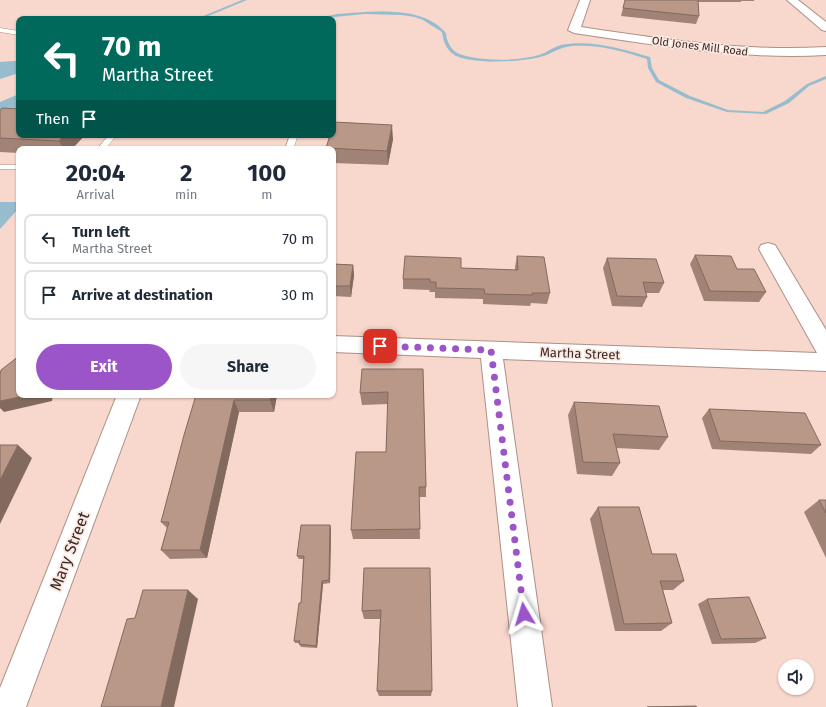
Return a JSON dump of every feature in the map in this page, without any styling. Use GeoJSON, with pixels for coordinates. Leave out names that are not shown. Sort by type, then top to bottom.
{"type":"FeatureCollection","features":[{"type":"Feature","properties":{"kind":"street","name":"Old Jones Mill Road"},"geometry":{"type":"LineString","coordinates":[[585,0],[574,30],[745,52],[786,54],[826,51]]}},
{"type":"Feature","properties":{"kind":"street"},"geometry":{"type":"LineString","coordinates":[[792,0],[826,28]]}},
{"type":"Feature","properties":{"kind":"street"},"geometry":{"type":"LineString","coordinates":[[768,249],[826,349]]}},
{"type":"Feature","properties":{"kind":"street","name":"Martha Street"},"geometry":{"type":"LineString","coordinates":[[336,344],[826,362]]}},
{"type":"Feature","properties":{"kind":"street"},"geometry":{"type":"LineString","coordinates":[[491,350],[535,707]]}},
{"type":"Feature","properties":{"kind":"street","name":"Mary Street"},"geometry":{"type":"LineString","coordinates":[[10,707],[128,398]]}},
{"type":"Feature","properties":{"kind":"lane"},"geometry":{"type":"LineString","coordinates":[[0,30],[16,32]]}},
{"type":"Feature","properties":{"kind":"lane"},"geometry":{"type":"LineString","coordinates":[[0,36],[7,31]]}},
{"type":"Feature","properties":{"kind":"lane"},"geometry":{"type":"LineString","coordinates":[[104,146],[110,138]]}},
{"type":"Feature","properties":{"kind":"lane"},"geometry":{"type":"LineString","coordinates":[[0,167],[16,167]]}},
{"type":"Feature","properties":{"kind":"water"},"geometry":{"type":"Polygon","coordinates":[[[16,61],[16,74],[0,79],[0,62],[16,61]]]}},
{"type":"Feature","properties":{"kind":"water"},"geometry":{"type":"Polygon","coordinates":[[[16,95],[16,115],[0,114],[0,102],[16,95]]]}},
{"type":"Feature","properties":{"kind":"water"},"geometry":{"type":"Polygon","coordinates":[[[0,202],[16,202],[16,211],[0,229],[0,202]]]}},
{"type":"Feature","properties":{"kind":"building"},"geometry":{"type":"Polygon","coordinates":[[[625,0],[698,0],[699,16],[623,8],[625,0]]]}},
{"type":"Feature","properties":{"kind":"building"},"geometry":{"type":"Polygon","coordinates":[[[2,108],[16,109],[16,138],[62,138],[59,141],[0,138],[0,110],[2,108]]]}},
{"type":"Feature","properties":{"kind":"building"},"geometry":{"type":"Polygon","coordinates":[[[336,122],[392,125],[387,151],[336,148],[336,146],[327,146],[329,138],[336,138],[336,122]]]}},
{"type":"Feature","properties":{"kind":"building"},"geometry":{"type":"Polygon","coordinates":[[[695,255],[731,256],[737,269],[754,269],[766,292],[710,291],[695,255]]]}},
{"type":"Feature","properties":{"kind":"building"},"geometry":{"type":"Polygon","coordinates":[[[405,256],[461,258],[461,268],[518,270],[517,256],[544,257],[550,293],[532,293],[533,295],[485,294],[484,289],[436,288],[436,282],[430,282],[430,279],[403,279],[405,256]]]}},
{"type":"Feature","properties":{"kind":"building"},"geometry":{"type":"Polygon","coordinates":[[[607,258],[656,259],[664,283],[643,282],[647,297],[617,296],[607,258]]]}},
{"type":"Feature","properties":{"kind":"building"},"geometry":{"type":"Polygon","coordinates":[[[336,264],[353,265],[350,286],[336,286],[336,264]]]}},
{"type":"Feature","properties":{"kind":"building"},"geometry":{"type":"Polygon","coordinates":[[[16,358],[16,398],[0,401],[1,370],[16,358]]]}},
{"type":"Feature","properties":{"kind":"building"},"geometry":{"type":"Polygon","coordinates":[[[362,369],[423,369],[426,487],[419,487],[420,529],[351,530],[356,452],[386,452],[388,392],[360,393],[362,369]]]}},
{"type":"Feature","properties":{"kind":"building"},"geometry":{"type":"Polygon","coordinates":[[[195,398],[270,398],[270,400],[234,400],[200,550],[161,550],[169,522],[161,522],[195,398]]]}},
{"type":"Feature","properties":{"kind":"building"},"geometry":{"type":"Polygon","coordinates":[[[574,402],[659,406],[668,437],[613,434],[620,463],[583,462],[574,402]]]}},
{"type":"Feature","properties":{"kind":"building"},"geometry":{"type":"Polygon","coordinates":[[[709,409],[805,413],[821,445],[720,441],[709,409]]]}},
{"type":"Feature","properties":{"kind":"building"},"geometry":{"type":"Polygon","coordinates":[[[0,445],[18,445],[0,480],[0,445]]]}},
{"type":"Feature","properties":{"kind":"building"},"geometry":{"type":"Polygon","coordinates":[[[819,500],[826,500],[826,513],[819,500]]]}},
{"type":"Feature","properties":{"kind":"building"},"geometry":{"type":"Polygon","coordinates":[[[598,507],[639,507],[652,554],[676,554],[684,581],[660,581],[672,623],[624,624],[598,507]]]}},
{"type":"Feature","properties":{"kind":"building"},"geometry":{"type":"Polygon","coordinates":[[[301,525],[330,525],[329,580],[322,581],[316,646],[299,644],[300,641],[294,641],[299,603],[301,603],[304,556],[297,556],[301,525]]]}},
{"type":"Feature","properties":{"kind":"building"},"geometry":{"type":"Polygon","coordinates":[[[364,568],[430,568],[432,691],[377,691],[381,610],[362,611],[364,568]]]}},
{"type":"Feature","properties":{"kind":"building"},"geometry":{"type":"Polygon","coordinates":[[[143,590],[188,590],[161,707],[101,707],[127,619],[135,618],[143,590]]]}},
{"type":"Feature","properties":{"kind":"building"},"geometry":{"type":"Polygon","coordinates":[[[749,597],[766,638],[721,639],[707,599],[749,597]]]}},
{"type":"Feature","properties":{"kind":"building"},"geometry":{"type":"Polygon","coordinates":[[[696,706],[697,707],[647,707],[696,706]]]}},
{"type":"Feature","properties":{"kind":"waterway"},"geometry":{"type":"LineString","coordinates":[[205,16],[245,0]]}},
{"type":"Feature","properties":{"kind":"waterway"},"geometry":{"type":"LineString","coordinates":[[332,16],[364,13],[390,13],[420,17],[444,32],[451,51],[457,55],[474,59],[509,60],[531,58],[542,55],[561,46],[572,45],[594,45],[617,49],[649,58],[650,68],[657,81],[688,97],[727,111],[764,113],[787,102],[808,85],[826,77]]}},
{"type":"Feature","properties":{"kind":"route"},"geometry":{"type":"LineString","coordinates":[[380,346],[491,350],[524,614]]}}]}
